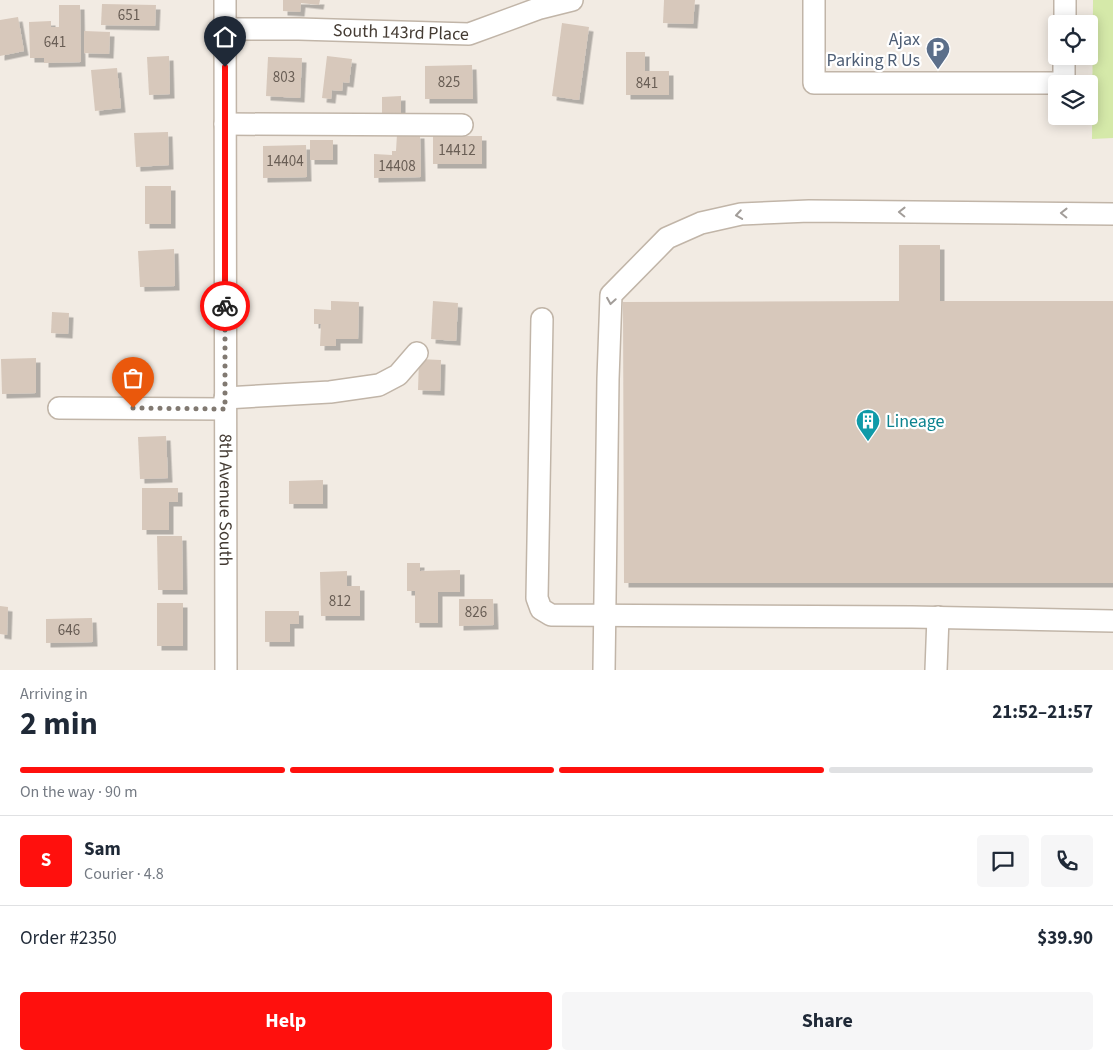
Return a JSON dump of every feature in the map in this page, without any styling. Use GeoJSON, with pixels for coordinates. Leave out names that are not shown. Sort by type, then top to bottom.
{"type":"FeatureCollection","features":[{"type":"Feature","properties":{"kind":"street","name":"8th Avenue South"},"geometry":{"type":"LineString","coordinates":[[224,0],[226,670]]}},
{"type":"Feature","properties":{"kind":"street","name":"South 143rd Place"},"geometry":{"type":"LineString","coordinates":[[224,29],[299,29],[470,34],[540,8],[572,0]]}},
{"type":"Feature","properties":{"kind":"street"},"geometry":{"type":"LineString","coordinates":[[814,0],[814,83],[1064,83],[1064,65]]}},
{"type":"Feature","properties":{"kind":"street"},"geometry":{"type":"LineString","coordinates":[[1065,0],[1065,15]]}},
{"type":"Feature","properties":{"kind":"street"},"geometry":{"type":"LineString","coordinates":[[225,124],[462,125]]}},
{"type":"Feature","properties":{"kind":"street"},"geometry":{"type":"LineString","coordinates":[[604,670],[611,295],[668,238],[701,223],[741,214],[809,211],[1113,214]]}},
{"type":"Feature","properties":{"kind":"street"},"geometry":{"type":"LineString","coordinates":[[542,319],[537,598],[541,608],[551,615],[938,617],[1113,621]]}},
{"type":"Feature","properties":{"kind":"street"},"geometry":{"type":"LineString","coordinates":[[59,408],[225,404],[379,385],[398,375],[417,353]]}},
{"type":"Feature","properties":{"kind":"street"},"geometry":{"type":"LineString","coordinates":[[936,670],[938,617]]}},
{"type":"Feature","properties":{"kind":"green space"},"geometry":{"type":"Polygon","coordinates":[[[1093,0],[1113,0],[1113,138],[1092,139],[1092,125],[1098,125],[1098,75],[1092,75],[1093,65],[1098,65],[1098,15],[1093,15],[1093,0]]]}},
{"type":"Feature","properties":{"kind":"building"},"geometry":{"type":"Polygon","coordinates":[[[283,0],[320,0],[319,5],[301,3],[300,12],[283,11],[283,0]]]}},
{"type":"Feature","properties":{"kind":"building"},"geometry":{"type":"Polygon","coordinates":[[[664,0],[695,0],[693,24],[663,23],[664,0]]]}},
{"type":"Feature","properties":{"kind":"building"},"geometry":{"type":"Polygon","coordinates":[[[102,4],[156,5],[155,26],[101,25],[102,4]]]}},
{"type":"Feature","properties":{"kind":"building"},"geometry":{"type":"Polygon","coordinates":[[[59,5],[80,5],[81,62],[44,63],[44,58],[30,58],[29,22],[51,21],[51,27],[59,27],[59,5]]]}},
{"type":"Feature","properties":{"kind":"building"},"geometry":{"type":"Polygon","coordinates":[[[18,17],[24,51],[0,56],[0,20],[18,17]]]}},
{"type":"Feature","properties":{"kind":"building"},"geometry":{"type":"Polygon","coordinates":[[[562,23],[589,27],[579,100],[552,96],[562,23]]]}},
{"type":"Feature","properties":{"kind":"building"},"geometry":{"type":"Polygon","coordinates":[[[84,31],[110,32],[109,54],[84,53],[84,31]]]}},
{"type":"Feature","properties":{"kind":"building"},"geometry":{"type":"Polygon","coordinates":[[[626,52],[645,52],[645,71],[669,71],[669,95],[626,95],[626,52]]]}},
{"type":"Feature","properties":{"kind":"building"},"geometry":{"type":"Polygon","coordinates":[[[169,56],[170,94],[149,95],[147,57],[169,56]]]}},
{"type":"Feature","properties":{"kind":"building"},"geometry":{"type":"Polygon","coordinates":[[[327,56],[352,59],[349,83],[343,82],[342,91],[332,90],[331,99],[322,98],[327,56]]]}},
{"type":"Feature","properties":{"kind":"building"},"geometry":{"type":"Polygon","coordinates":[[[268,57],[302,58],[300,98],[266,96],[268,57]]]}},
{"type":"Feature","properties":{"kind":"building"},"geometry":{"type":"Polygon","coordinates":[[[472,65],[473,99],[425,99],[425,66],[472,65]]]}},
{"type":"Feature","properties":{"kind":"building"},"geometry":{"type":"Polygon","coordinates":[[[117,68],[121,108],[95,111],[91,70],[117,68]]]}},
{"type":"Feature","properties":{"kind":"building"},"geometry":{"type":"Polygon","coordinates":[[[401,96],[401,118],[382,118],[382,97],[401,96]]]}},
{"type":"Feature","properties":{"kind":"building"},"geometry":{"type":"Polygon","coordinates":[[[168,132],[169,165],[136,167],[134,133],[168,132]]]}},
{"type":"Feature","properties":{"kind":"building"},"geometry":{"type":"Polygon","coordinates":[[[397,134],[420,134],[421,177],[374,178],[374,154],[392,155],[392,151],[396,151],[397,134]]]}},
{"type":"Feature","properties":{"kind":"building"},"geometry":{"type":"Polygon","coordinates":[[[433,136],[482,136],[482,164],[433,164],[433,136]]]}},
{"type":"Feature","properties":{"kind":"building"},"geometry":{"type":"Polygon","coordinates":[[[310,140],[333,140],[333,160],[310,160],[310,140]]]}},
{"type":"Feature","properties":{"kind":"building"},"geometry":{"type":"Polygon","coordinates":[[[306,145],[307,177],[263,178],[263,146],[306,145]]]}},
{"type":"Feature","properties":{"kind":"building"},"geometry":{"type":"Polygon","coordinates":[[[145,186],[171,186],[171,224],[145,224],[145,186]]]}},
{"type":"Feature","properties":{"kind":"building","name":"Lineage"},"geometry":{"type":"Polygon","coordinates":[[[899,245],[940,245],[940,301],[1113,301],[1113,583],[624,583],[623,302],[899,301],[899,245]]]}},
{"type":"Feature","properties":{"kind":"building"},"geometry":{"type":"Polygon","coordinates":[[[174,249],[175,286],[140,287],[138,251],[174,249]]]}},
{"type":"Feature","properties":{"kind":"building"},"geometry":{"type":"Polygon","coordinates":[[[331,301],[359,302],[358,339],[336,339],[336,346],[320,346],[321,324],[314,324],[314,309],[331,310],[331,301]]]}},
{"type":"Feature","properties":{"kind":"building"},"geometry":{"type":"Polygon","coordinates":[[[433,301],[458,303],[456,341],[431,339],[433,301]]]}},
{"type":"Feature","properties":{"kind":"building"},"geometry":{"type":"Polygon","coordinates":[[[52,312],[69,313],[68,334],[51,333],[52,312]]]}},
{"type":"Feature","properties":{"kind":"building"},"geometry":{"type":"Polygon","coordinates":[[[36,358],[36,393],[2,394],[1,359],[36,358]]]}},
{"type":"Feature","properties":{"kind":"building"},"geometry":{"type":"Polygon","coordinates":[[[419,359],[441,360],[440,391],[418,390],[419,359]]]}},
{"type":"Feature","properties":{"kind":"building"},"geometry":{"type":"Polygon","coordinates":[[[166,436],[168,478],[140,479],[138,437],[166,436]]]}},
{"type":"Feature","properties":{"kind":"building"},"geometry":{"type":"Polygon","coordinates":[[[323,480],[323,504],[289,504],[289,481],[323,480]]]}},
{"type":"Feature","properties":{"kind":"building"},"geometry":{"type":"Polygon","coordinates":[[[142,488],[178,488],[178,502],[169,502],[169,530],[142,530],[142,488]]]}},
{"type":"Feature","properties":{"kind":"building"},"geometry":{"type":"Polygon","coordinates":[[[157,536],[182,536],[183,590],[158,590],[157,536]]]}},
{"type":"Feature","properties":{"kind":"building"},"geometry":{"type":"Polygon","coordinates":[[[407,563],[420,563],[420,571],[460,570],[460,592],[438,592],[438,623],[415,623],[415,591],[407,591],[407,563]]]}},
{"type":"Feature","properties":{"kind":"building"},"geometry":{"type":"Polygon","coordinates":[[[347,571],[347,586],[360,586],[360,616],[321,616],[320,572],[347,571]]]}},
{"type":"Feature","properties":{"kind":"building"},"geometry":{"type":"Polygon","coordinates":[[[459,599],[493,599],[494,625],[459,626],[459,599]]]}},
{"type":"Feature","properties":{"kind":"building"},"geometry":{"type":"Polygon","coordinates":[[[157,603],[183,603],[183,646],[157,646],[157,603]]]}},
{"type":"Feature","properties":{"kind":"building"},"geometry":{"type":"Polygon","coordinates":[[[0,606],[8,607],[7,635],[0,634],[0,606]]]}},
{"type":"Feature","properties":{"kind":"building"},"geometry":{"type":"Polygon","coordinates":[[[265,611],[299,611],[299,624],[290,624],[290,642],[265,642],[265,611]]]}},
{"type":"Feature","properties":{"kind":"building"},"geometry":{"type":"Polygon","coordinates":[[[92,618],[93,642],[46,643],[46,619],[92,618]]]}},
{"type":"Feature","properties":{"kind":"way so far"},"geometry":{"type":"LineString","coordinates":[[133,408],[225,409],[225,306]]}},
{"type":"Feature","properties":{"kind":"place","name":"Ajax Parking R Us"},"geometry":{"type":"Point","coordinates":[938,70]}},
{"type":"Feature","properties":{"kind":"place","name":"Lineage"},"geometry":{"type":"Point","coordinates":[868,442]}},
{"type":"Feature","properties":{"kind":"route"},"geometry":{"type":"LineString","coordinates":[[225,67],[225,306]]}}]}
